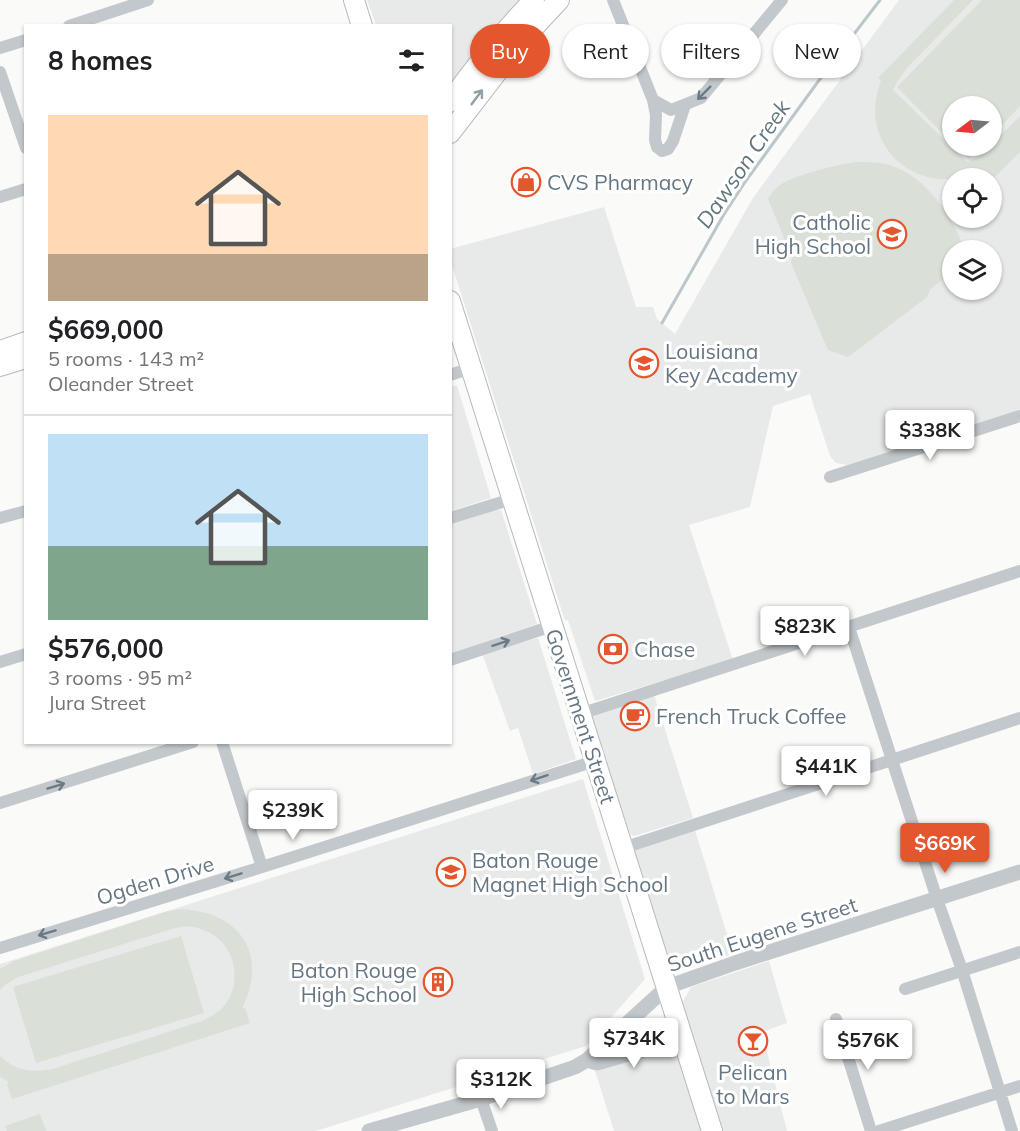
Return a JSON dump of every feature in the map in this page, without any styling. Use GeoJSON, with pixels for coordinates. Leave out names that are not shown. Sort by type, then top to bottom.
{"type":"FeatureCollection","features":[{"type":"Feature","properties":{"kind":"main road"},"geometry":{"type":"LineString","coordinates":[[354,0],[361,24]]}},
{"type":"Feature","properties":{"kind":"main road"},"geometry":{"type":"LineString","coordinates":[[453,95],[505,30],[534,0]]}},
{"type":"Feature","properties":{"kind":"main road"},"geometry":{"type":"LineString","coordinates":[[452,130],[520,42],[559,0]]}},
{"type":"Feature","properties":{"kind":"main road","name":"Government Street"},"geometry":{"type":"LineString","coordinates":[[452,307],[712,1131]]}},
{"type":"Feature","properties":{"kind":"main road"},"geometry":{"type":"LineString","coordinates":[[0,350],[24,342]]}},
{"type":"Feature","properties":{"kind":"main road"},"geometry":{"type":"LineString","coordinates":[[0,367],[24,360]]}},
{"type":"Feature","properties":{"kind":"street"},"geometry":{"type":"LineString","coordinates":[[75,24],[148,0]]}},
{"type":"Feature","properties":{"kind":"street"},"geometry":{"type":"LineString","coordinates":[[614,0],[653,100],[656,115],[655,140],[657,147],[662,151],[668,149],[673,141],[685,105]]}},
{"type":"Feature","properties":{"kind":"street"},"geometry":{"type":"LineString","coordinates":[[653,100],[671,110],[700,98],[783,0]]}},
{"type":"Feature","properties":{"kind":"street"},"geometry":{"type":"LineString","coordinates":[[0,48],[24,41]]}},
{"type":"Feature","properties":{"kind":"street"},"geometry":{"type":"LineString","coordinates":[[0,72],[24,142]]}},
{"type":"Feature","properties":{"kind":"street"},"geometry":{"type":"LineString","coordinates":[[0,197],[24,190]]}},
{"type":"Feature","properties":{"kind":"street"},"geometry":{"type":"LineString","coordinates":[[452,374],[471,368]]}},
{"type":"Feature","properties":{"kind":"street"},"geometry":{"type":"LineString","coordinates":[[830,477],[1020,416]]}},
{"type":"Feature","properties":{"kind":"street"},"geometry":{"type":"LineString","coordinates":[[452,518],[513,499]]}},
{"type":"Feature","properties":{"kind":"street"},"geometry":{"type":"LineString","coordinates":[[0,518],[24,511]]}},
{"type":"Feature","properties":{"kind":"street"},"geometry":{"type":"LineString","coordinates":[[580,714],[1020,572]]}},
{"type":"Feature","properties":{"kind":"street"},"geometry":{"type":"LineString","coordinates":[[452,659],[552,627]]}},
{"type":"Feature","properties":{"kind":"street"},"geometry":{"type":"LineString","coordinates":[[849,627],[962,970],[1012,1131]]}},
{"type":"Feature","properties":{"kind":"street"},"geometry":{"type":"LineString","coordinates":[[0,662],[24,655]]}},
{"type":"Feature","properties":{"kind":"street"},"geometry":{"type":"LineString","coordinates":[[623,848],[1020,718]]}},
{"type":"Feature","properties":{"kind":"street"},"geometry":{"type":"LineString","coordinates":[[0,803],[188,744]]}},
{"type":"Feature","properties":{"kind":"street"},"geometry":{"type":"LineString","coordinates":[[223,744],[262,867]]}},
{"type":"Feature","properties":{"kind":"street","name":"Ogden Drive"},"geometry":{"type":"LineString","coordinates":[[0,948],[595,761]]}},
{"type":"Feature","properties":{"kind":"street","name":"South Eugene Street"},"geometry":{"type":"LineString","coordinates":[[369,1131],[481,1099],[575,1067],[587,1060],[667,987],[1020,872]]}},
{"type":"Feature","properties":{"kind":"street"},"geometry":{"type":"LineString","coordinates":[[905,989],[1020,952]]}},
{"type":"Feature","properties":{"kind":"street"},"geometry":{"type":"LineString","coordinates":[[836,1019],[871,1131]]}},
{"type":"Feature","properties":{"kind":"street"},"geometry":{"type":"LineString","coordinates":[[587,1060],[597,1063],[659,1045],[686,1049]]}},
{"type":"Feature","properties":{"kind":"street"},"geometry":{"type":"LineString","coordinates":[[879,1131],[1020,1086]]}},
{"type":"Feature","properties":{"kind":"street"},"geometry":{"type":"LineString","coordinates":[[481,1099],[492,1131]]}},
{"type":"Feature","properties":{"kind":"shaded area"},"geometry":{"type":"Polygon","coordinates":[[[367,0],[524,0],[504,24],[470,24],[470,63],[452,85],[452,24],[376,24],[367,0]]]}},
{"type":"Feature","properties":{"kind":"shaded area"},"geometry":{"type":"Polygon","coordinates":[[[899,0],[1020,0],[1020,410],[847,465],[836,463],[830,456],[810,394],[773,406],[750,507],[689,525],[733,660],[595,701],[568,620],[565,621],[452,265],[452,248],[604,207],[636,307],[653,307],[657,319],[675,334],[753,198],[841,78],[861,78],[861,52],[899,0]]]}},
{"type":"Feature","properties":{"kind":"shaded area"},"geometry":{"type":"Polygon","coordinates":[[[954,0],[973,0],[906,69],[893,90],[942,138],[942,156],[961,156],[967,162],[978,156],[1002,156],[1002,134],[1020,116],[1020,152],[1002,170],[1002,168],[942,168],[942,178],[928,177],[910,169],[894,158],[883,142],[876,124],[876,103],[881,81],[878,78],[954,0]]]}},
{"type":"Feature","properties":{"kind":"shaded area"},"geometry":{"type":"Polygon","coordinates":[[[982,0],[1020,0],[1020,106],[1002,125],[1002,96],[942,96],[942,133],[897,87],[982,0]]]}},
{"type":"Feature","properties":{"kind":"shaded area"},"geometry":{"type":"Polygon","coordinates":[[[857,162],[890,165],[904,171],[927,188],[936,199],[942,207],[942,228],[955,228],[960,240],[942,240],[942,280],[930,290],[927,297],[848,357],[828,350],[791,263],[792,257],[768,199],[780,185],[787,181],[828,168],[857,162]]]}},
{"type":"Feature","properties":{"kind":"shaded area"},"geometry":{"type":"Polygon","coordinates":[[[457,385],[491,498],[452,510],[452,386],[457,385]]]}},
{"type":"Feature","properties":{"kind":"shaded area"},"geometry":{"type":"Polygon","coordinates":[[[501,510],[537,624],[452,653],[452,519],[501,510]]]}},
{"type":"Feature","properties":{"kind":"shaded area"},"geometry":{"type":"Polygon","coordinates":[[[538,638],[576,759],[533,774],[518,728],[510,731],[482,653],[538,638]]]}},
{"type":"Feature","properties":{"kind":"shaded area"},"geometry":{"type":"Polygon","coordinates":[[[654,695],[693,818],[634,836],[628,829],[591,716],[654,695]]]}},
{"type":"Feature","properties":{"kind":"shaded area","name":"Baton Rouge Magnet High School"},"geometry":{"type":"Polygon","coordinates":[[[583,779],[645,979],[586,1046],[316,1131],[0,1131],[0,964],[583,779]]]}},
{"type":"Feature","properties":{"kind":"shaded area"},"geometry":{"type":"Polygon","coordinates":[[[695,830],[733,954],[680,970],[672,966],[631,851],[695,830]]]}},
{"type":"Feature","properties":{"kind":"shaded area"},"geometry":{"type":"Polygon","coordinates":[[[181,909],[202,912],[219,918],[233,927],[244,939],[250,954],[252,970],[250,988],[242,1008],[245,1008],[250,1023],[12,1099],[7,1084],[9,1082],[0,1077],[0,1056],[24,1070],[53,1069],[202,1021],[225,1005],[234,982],[233,961],[223,943],[215,936],[191,927],[175,928],[18,977],[0,990],[0,969],[14,961],[165,912],[181,909]]]}},
{"type":"Feature","properties":{"kind":"shaded area"},"geometry":{"type":"Polygon","coordinates":[[[181,936],[204,1013],[36,1063],[13,987],[181,936]]]}},
{"type":"Feature","properties":{"kind":"shaded area"},"geometry":{"type":"Polygon","coordinates":[[[769,961],[787,1023],[762,1032],[787,1131],[721,1131],[682,1003],[691,987],[769,961]]]}},
{"type":"Feature","properties":{"kind":"shaded area"},"geometry":{"type":"Polygon","coordinates":[[[667,1050],[678,1058],[702,1131],[614,1131],[595,1071],[667,1050]]]}},
{"type":"Feature","properties":{"kind":"shaded area"},"geometry":{"type":"Polygon","coordinates":[[[40,1114],[46,1131],[7,1131],[5,1126],[40,1114]]]}},
{"type":"Feature","properties":{"kind":"waterway","name":"Dawson Creek"},"geometry":{"type":"LineString","coordinates":[[662,323],[745,182],[880,0]]}},
{"type":"Feature","properties":{"kind":"place","name":"CVS Pharmacy"},"geometry":{"type":"Point","coordinates":[526,182]}},
{"type":"Feature","properties":{"kind":"place","name":"Catholic High School"},"geometry":{"type":"Point","coordinates":[892,234]}},
{"type":"Feature","properties":{"kind":"place","name":"Louisiana Key Academy"},"geometry":{"type":"Point","coordinates":[644,363]}},
{"type":"Feature","properties":{"kind":"place","name":"Chase"},"geometry":{"type":"Point","coordinates":[613,649]}},
{"type":"Feature","properties":{"kind":"place","name":"French Truck Coffee"},"geometry":{"type":"Point","coordinates":[635,716]}},
{"type":"Feature","properties":{"kind":"place","name":"Baton Rouge Magnet High School"},"geometry":{"type":"Point","coordinates":[451,872]}},
{"type":"Feature","properties":{"kind":"place","name":"Baton Rouge High School"},"geometry":{"type":"Point","coordinates":[438,982]}},
{"type":"Feature","properties":{"kind":"place","name":"Pelican to Mars"},"geometry":{"type":"Point","coordinates":[753,1041]}}]}
